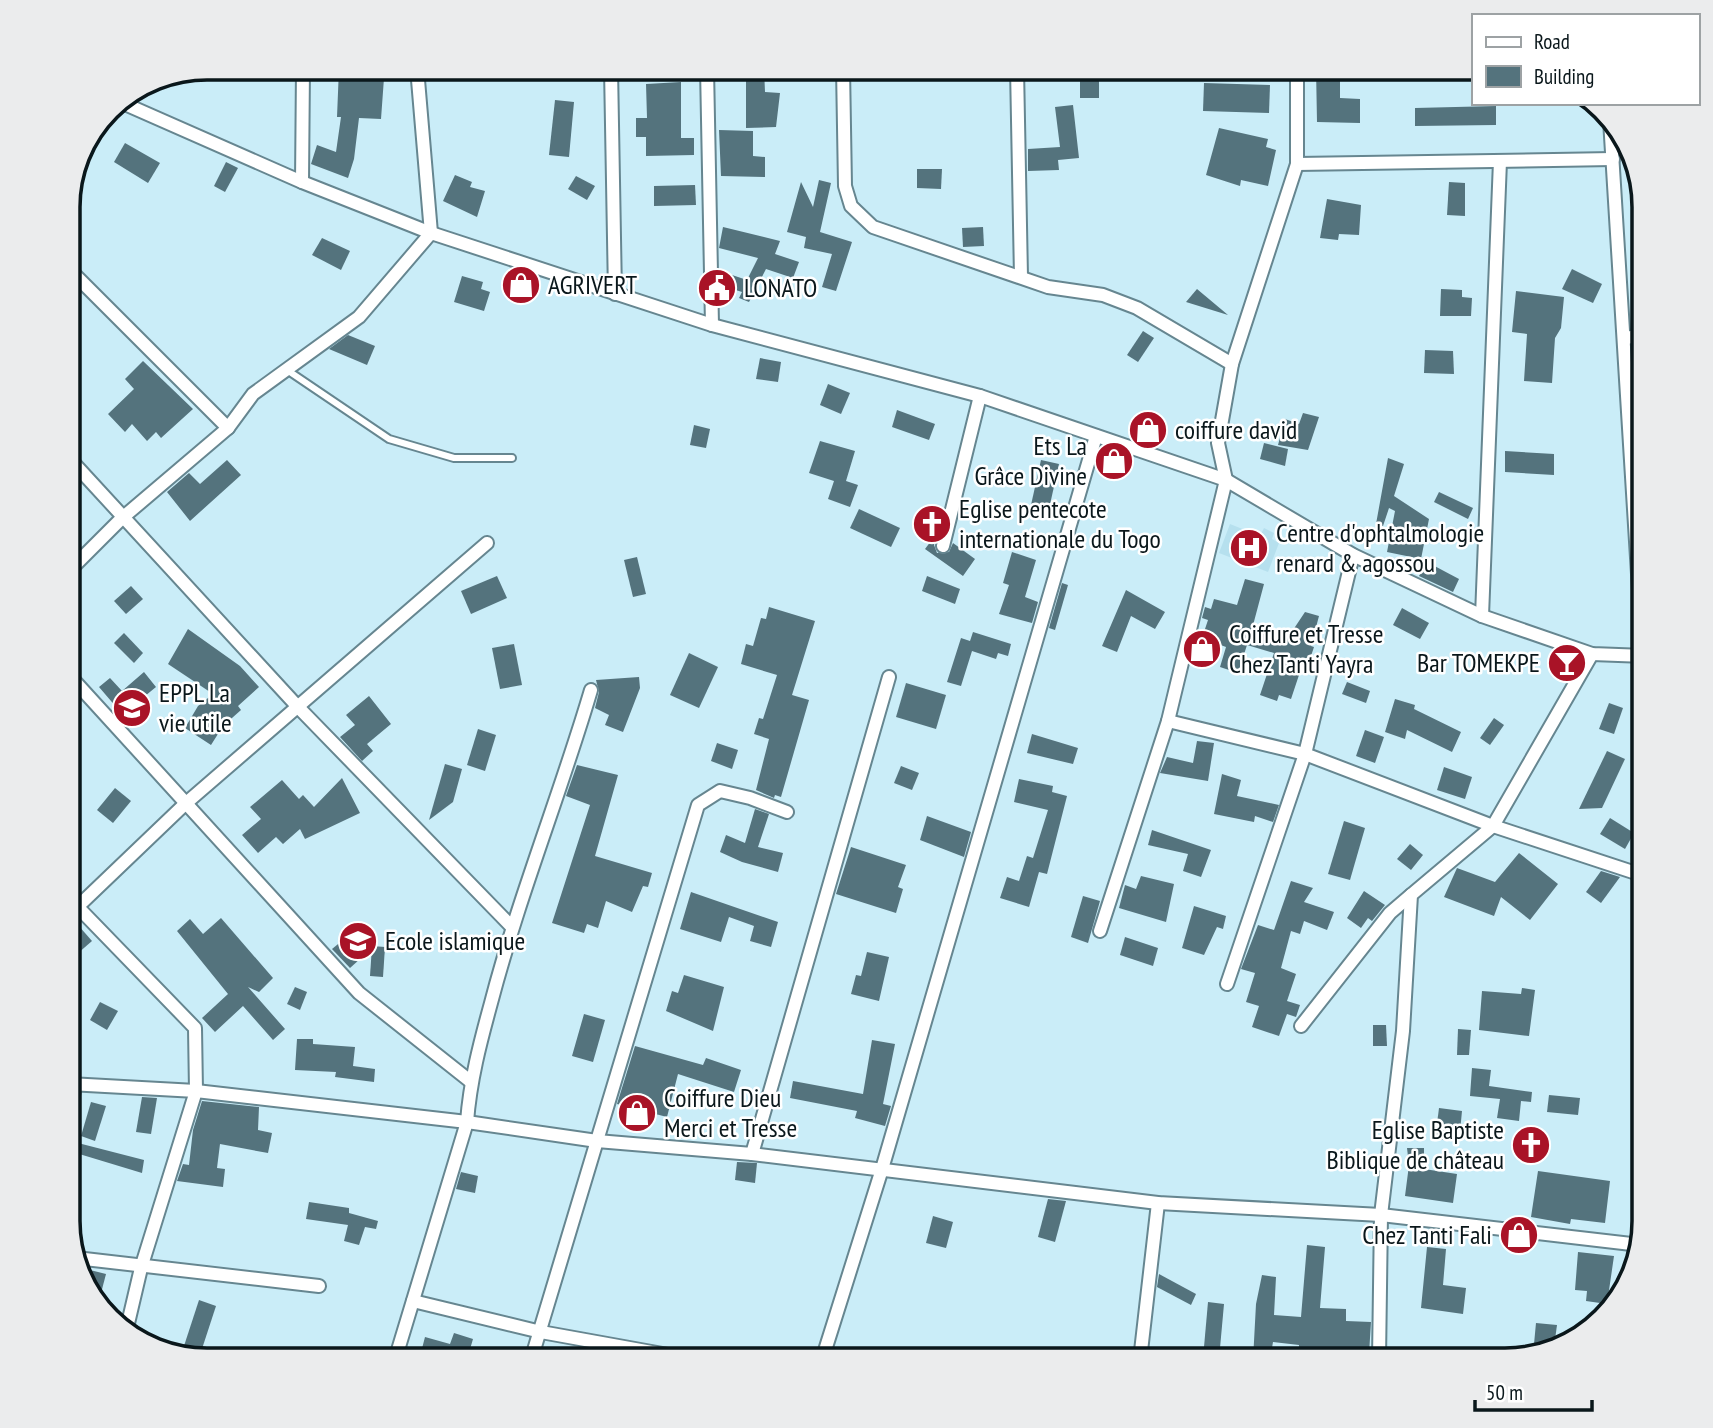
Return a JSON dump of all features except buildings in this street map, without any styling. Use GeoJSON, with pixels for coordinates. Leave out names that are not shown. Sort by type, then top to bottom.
{"type":"FeatureCollection","features":[{"type":"Feature","properties":{"kind":"street"},"geometry":{"type":"LineString","coordinates":[[302,183],[303,80]]}},
{"type":"Feature","properties":{"kind":"street"},"geometry":{"type":"LineString","coordinates":[[81,559],[121,519],[228,428],[254,394],[359,317],[431,233],[418,80]]}},
{"type":"Feature","properties":{"kind":"street"},"geometry":{"type":"LineString","coordinates":[[611,80],[615,294]]}},
{"type":"Feature","properties":{"kind":"street"},"geometry":{"type":"LineString","coordinates":[[707,80],[712,325]]}},
{"type":"Feature","properties":{"kind":"street"},"geometry":{"type":"LineString","coordinates":[[842,80],[845,186],[851,206],[873,227],[1048,287],[1103,295],[1137,308],[1232,364]]}},
{"type":"Feature","properties":{"kind":"street"},"geometry":{"type":"LineString","coordinates":[[1017,80],[1021,276]]}},
{"type":"Feature","properties":{"kind":"street"},"geometry":{"type":"LineString","coordinates":[[1100,931],[1168,721],[1226,480],[1218,443],[1232,364],[1297,164],[1297,80]]}},
{"type":"Feature","properties":{"kind":"street"},"geometry":{"type":"LineString","coordinates":[[131,107],[302,183],[431,233],[712,325],[980,396],[1226,480],[1353,555],[1482,616],[1592,654],[1632,656]]}},
{"type":"Feature","properties":{"kind":"street"},"geometry":{"type":"LineString","coordinates":[[1611,137],[1632,466]]}},
{"type":"Feature","properties":{"kind":"street"},"geometry":{"type":"LineString","coordinates":[[1297,164],[1613,159]]}},
{"type":"Feature","properties":{"kind":"street"},"geometry":{"type":"LineString","coordinates":[[1482,616],[1500,161]]}},
{"type":"Feature","properties":{"kind":"street"},"geometry":{"type":"LineString","coordinates":[[81,281],[228,428]]}},
{"type":"Feature","properties":{"kind":"street"},"geometry":{"type":"LineString","coordinates":[[1624,339],[1632,337]]}},
{"type":"Feature","properties":{"kind":"street"},"geometry":{"type":"LineString","coordinates":[[943,546],[980,396]]}},
{"type":"Feature","properties":{"kind":"street"},"geometry":{"type":"LineString","coordinates":[[826,1348],[881,1169],[1096,436]]}},
{"type":"Feature","properties":{"kind":"street"},"geometry":{"type":"LineString","coordinates":[[81,472],[121,519],[298,707],[511,926]]}},
{"type":"Feature","properties":{"kind":"street"},"geometry":{"type":"LineString","coordinates":[[81,898],[185,804],[487,543]]}},
{"type":"Feature","properties":{"kind":"street"},"geometry":{"type":"LineString","coordinates":[[1227,984],[1305,754],[1353,555]]}},
{"type":"Feature","properties":{"kind":"street"},"geometry":{"type":"LineString","coordinates":[[1301,1026],[1390,913],[1493,826],[1592,654]]}},
{"type":"Feature","properties":{"kind":"street"},"geometry":{"type":"LineString","coordinates":[[752,1154],[889,677]]}},
{"type":"Feature","properties":{"kind":"street"},"geometry":{"type":"LineString","coordinates":[[81,688],[359,993],[470,1082]]}},
{"type":"Feature","properties":{"kind":"street"},"geometry":{"type":"LineString","coordinates":[[399,1348],[467,1122],[470,1082],[511,926],[571,760],[592,690]]}},
{"type":"Feature","properties":{"kind":"street"},"geometry":{"type":"LineString","coordinates":[[1168,721],[1305,754],[1493,826],[1632,872]]}},
{"type":"Feature","properties":{"kind":"street"},"geometry":{"type":"LineString","coordinates":[[535,1348],[698,805],[720,792],[750,798],[787,812]]}},
{"type":"Feature","properties":{"kind":"street"},"geometry":{"type":"LineString","coordinates":[[1379,1348],[1381,1215],[1403,1031],[1411,895]]}},
{"type":"Feature","properties":{"kind":"street"},"geometry":{"type":"LineString","coordinates":[[81,917],[195,1028],[195,1091],[141,1268],[129,1320]]}},
{"type":"Feature","properties":{"kind":"street"},"geometry":{"type":"LineString","coordinates":[[81,1085],[195,1091],[467,1122],[597,1141],[752,1154],[1158,1203],[1381,1215],[1630,1244]]}},
{"type":"Feature","properties":{"kind":"street"},"geometry":{"type":"LineString","coordinates":[[1141,1348],[1158,1203]]}},
{"type":"Feature","properties":{"kind":"street"},"geometry":{"type":"LineString","coordinates":[[86,1260],[141,1268],[318,1286]]}},
{"type":"Feature","properties":{"kind":"street"},"geometry":{"type":"LineString","coordinates":[[413,1301],[541,1332],[622,1348]]}},
{"type":"Feature","properties":{"kind":"lane"},"geometry":{"type":"LineString","coordinates":[[285,369],[389,439],[454,458],[512,458]]}},
{"type":"Feature","properties":{"kind":"shaded area","name":"Centre d'ophtalmologie renard & agossou"},"geometry":{"type":"Polygon","coordinates":[[[1230,524],[1260,536],[1264,528],[1274,533],[1272,539],[1279,543],[1268,572],[1219,553],[1230,524]]]}},
{"type":"Feature","properties":{"kind":"place","name":"AGRIVERT"},"geometry":{"type":"Point","coordinates":[521,285]}},
{"type":"Feature","properties":{"kind":"place","name":"LONATO"},"geometry":{"type":"Point","coordinates":[717,288]}},
{"type":"Feature","properties":{"kind":"place","name":"coiffure david"},"geometry":{"type":"Point","coordinates":[1148,430]}},
{"type":"Feature","properties":{"kind":"place","name":"Ets La Grâce Divine"},"geometry":{"type":"Point","coordinates":[1114,461]}},
{"type":"Feature","properties":{"kind":"place","name":"Eglise pentecote internationale du Togo"},"geometry":{"type":"Point","coordinates":[932,524]}},
{"type":"Feature","properties":{"kind":"place","name":"Centre d'ophtalmologie renard & agossou"},"geometry":{"type":"Point","coordinates":[1249,548]}},
{"type":"Feature","properties":{"kind":"place","name":"Coiffure et Tresse Chez Tanti Yayra"},"geometry":{"type":"Point","coordinates":[1202,649]}},
{"type":"Feature","properties":{"kind":"place","name":"Bar TOMEKPE"},"geometry":{"type":"Point","coordinates":[1567,663]}},
{"type":"Feature","properties":{"kind":"place","name":"EPPL La vie utile"},"geometry":{"type":"Point","coordinates":[132,708]}},
{"type":"Feature","properties":{"kind":"place","name":"Ecole islamique"},"geometry":{"type":"Point","coordinates":[358,941]}},
{"type":"Feature","properties":{"kind":"place","name":"Coiffure Dieu Merci et Tresse"},"geometry":{"type":"Point","coordinates":[637,1113]}},
{"type":"Feature","properties":{"kind":"place","name":"Eglise Baptiste Biblique de château"},"geometry":{"type":"Point","coordinates":[1531,1145]}},
{"type":"Feature","properties":{"kind":"place","name":"Chez Tanti Fali"},"geometry":{"type":"Point","coordinates":[1519,1235]}}]}
